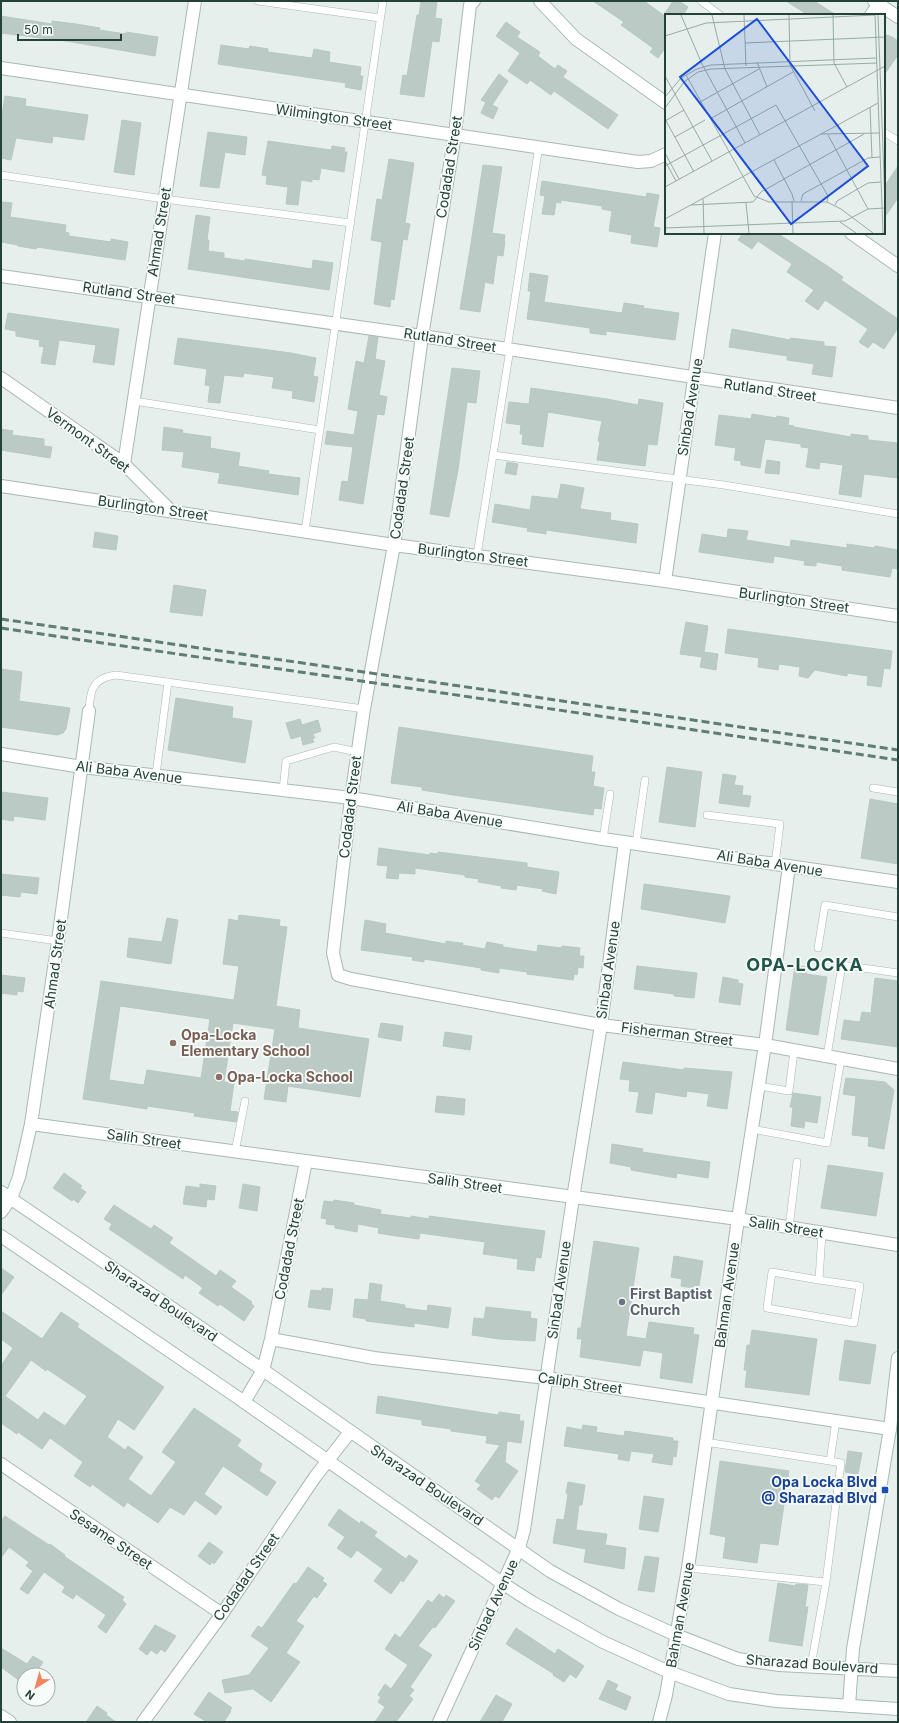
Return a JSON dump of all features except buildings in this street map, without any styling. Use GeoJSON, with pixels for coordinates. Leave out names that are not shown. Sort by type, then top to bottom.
{"type":"FeatureCollection","features":[{"type":"Feature","properties":{"kind":"street","name":"Ahmad Street"},"geometry":{"type":"LineString","coordinates":[[124,464],[195,1]]}},
{"type":"Feature","properties":{"kind":"street","name":"Codadad Street"},"geometry":{"type":"LineString","coordinates":[[338,975],[333,953],[350,798],[364,709],[394,545],[422,336],[456,134],[470,5],[474,1]]}},
{"type":"Feature","properties":{"kind":"street"},"geometry":{"type":"LineString","coordinates":[[540,1],[576,39],[665,102]]}},
{"type":"Feature","properties":{"kind":"street"},"geometry":{"type":"LineString","coordinates":[[872,14],[878,2],[898,17]]}},
{"type":"Feature","properties":{"kind":"street","name":"Wilmington Street"},"geometry":{"type":"LineString","coordinates":[[1,68],[539,146],[638,162],[651,161],[665,154]]}},
{"type":"Feature","properties":{"kind":"street","name":"Sinbad Avenue"},"geometry":{"type":"LineString","coordinates":[[665,581],[715,234]]}},
{"type":"Feature","properties":{"kind":"street"},"geometry":{"type":"LineString","coordinates":[[852,234],[898,266]]}},
{"type":"Feature","properties":{"kind":"street","name":"Rutland Street"},"geometry":{"type":"LineString","coordinates":[[1,276],[335,323],[898,408]]}},
{"type":"Feature","properties":{"kind":"street","name":"Vermont Street"},"geometry":{"type":"LineString","coordinates":[[1,378],[124,464],[170,510]]}},
{"type":"Feature","properties":{"kind":"street","name":"Burlington Street"},"geometry":{"type":"LineString","coordinates":[[1,486],[170,510],[394,545],[665,581],[898,616]]}},
{"type":"Feature","properties":{"kind":"street","name":"Ahmad Street"},"geometry":{"type":"LineString","coordinates":[[1,1212],[6,1195],[19,1177],[31,1124],[58,941],[89,712]]}},
{"type":"Feature","properties":{"kind":"street","name":"Ali Baba Avenue"},"geometry":{"type":"LineString","coordinates":[[1,754],[82,767],[350,798],[603,839],[898,882]]}},
{"type":"Feature","properties":{"kind":"street","name":"Sinbad Avenue"},"geometry":{"type":"LineString","coordinates":[[439,1722],[519,1548],[524,1530],[573,1198],[631,843]]}},
{"type":"Feature","properties":{"kind":"street","name":"Bahman Avenue"},"geometry":{"type":"LineString","coordinates":[[659,1722],[666,1695],[688,1568],[705,1442],[765,1046],[789,866]]}},
{"type":"Feature","properties":{"kind":"street","name":"Fisherman Street"},"geometry":{"type":"LineString","coordinates":[[338,975],[351,979],[601,1025],[794,1050],[898,1069]]}},
{"type":"Feature","properties":{"kind":"street","name":"Salih Street"},"geometry":{"type":"LineString","coordinates":[[31,1124],[738,1219],[898,1245]]}},
{"type":"Feature","properties":{"kind":"street","name":"Codadad Street"},"geometry":{"type":"LineString","coordinates":[[244,1402],[263,1370],[271,1339],[306,1162]]}},
{"type":"Feature","properties":{"kind":"street","name":"Sharazad Boulevard"},"geometry":{"type":"LineString","coordinates":[[6,1195],[263,1370],[550,1571],[598,1598],[676,1634],[738,1659],[780,1665],[898,1671]]}},
{"type":"Feature","properties":{"kind":"street"},"geometry":{"type":"LineString","coordinates":[[1,1236],[244,1402],[530,1602],[602,1642],[670,1672],[729,1694],[776,1701],[898,1709]]}},
{"type":"Feature","properties":{"kind":"street","name":"Caliph Street"},"geometry":{"type":"LineString","coordinates":[[271,1339],[374,1358],[546,1378],[890,1429]]}},
{"type":"Feature","properties":{"kind":"street"},"geometry":{"type":"LineString","coordinates":[[849,1706],[851,1668],[890,1429],[898,1358]]}},
{"type":"Feature","properties":{"kind":"street","name":"Codadad Street"},"geometry":{"type":"LineString","coordinates":[[143,1722],[222,1614],[327,1461],[350,1432]]}},
{"type":"Feature","properties":{"kind":"street","name":"Sesame Street"},"geometry":{"type":"LineString","coordinates":[[1,1464],[222,1614]]}},
{"type":"Feature","properties":{"kind":"street"},"geometry":{"type":"LineString","coordinates":[[1,1716],[10,1722]]}},
{"type":"Feature","properties":{"kind":"lane"},"geometry":{"type":"LineString","coordinates":[[258,1],[380,18]]}},
{"type":"Feature","properties":{"kind":"lane"},"geometry":{"type":"LineString","coordinates":[[305,531],[383,1]]}},
{"type":"Feature","properties":{"kind":"lane"},"geometry":{"type":"LineString","coordinates":[[701,1],[719,14]]}},
{"type":"Feature","properties":{"kind":"lane"},"geometry":{"type":"LineString","coordinates":[[885,133],[898,141]]}},
{"type":"Feature","properties":{"kind":"lane"},"geometry":{"type":"LineString","coordinates":[[477,555],[539,146]]}},
{"type":"Feature","properties":{"kind":"lane"},"geometry":{"type":"LineString","coordinates":[[1,175],[164,199],[351,223]]}},
{"type":"Feature","properties":{"kind":"lane"},"geometry":{"type":"LineString","coordinates":[[134,401],[320,430]]}},
{"type":"Feature","properties":{"kind":"lane"},"geometry":{"type":"LineString","coordinates":[[493,454],[724,485],[898,514]]}},
{"type":"Feature","properties":{"kind":"lane"},"geometry":{"type":"LineString","coordinates":[[89,712],[90,693],[96,682],[108,676],[116,675],[364,709]]}},
{"type":"Feature","properties":{"kind":"lane"},"geometry":{"type":"LineString","coordinates":[[156,775],[168,682]]}},
{"type":"Feature","properties":{"kind":"lane"},"geometry":{"type":"LineString","coordinates":[[283,790],[286,761],[334,747],[357,752]]}},
{"type":"Feature","properties":{"kind":"lane"},"geometry":{"type":"LineString","coordinates":[[631,843],[645,780]]}},
{"type":"Feature","properties":{"kind":"lane"},"geometry":{"type":"LineString","coordinates":[[873,788],[898,792]]}},
{"type":"Feature","properties":{"kind":"lane"},"geometry":{"type":"LineString","coordinates":[[603,839],[610,794]]}},
{"type":"Feature","properties":{"kind":"lane"},"geometry":{"type":"LineString","coordinates":[[708,815],[780,824],[775,864]]}},
{"type":"Feature","properties":{"kind":"lane"},"geometry":{"type":"LineString","coordinates":[[818,948],[824,905],[898,917]]}},
{"type":"Feature","properties":{"kind":"lane"},"geometry":{"type":"LineString","coordinates":[[1,933],[58,941]]}},
{"type":"Feature","properties":{"kind":"lane"},"geometry":{"type":"LineString","coordinates":[[827,1056],[842,965],[898,973]]}},
{"type":"Feature","properties":{"kind":"lane"},"geometry":{"type":"LineString","coordinates":[[758,1086],[789,1091],[794,1050]]}},
{"type":"Feature","properties":{"kind":"lane"},"geometry":{"type":"LineString","coordinates":[[752,1129],[827,1143],[840,1059]]}},
{"type":"Feature","properties":{"kind":"lane"},"geometry":{"type":"LineString","coordinates":[[236,1152],[245,1102]]}},
{"type":"Feature","properties":{"kind":"lane"},"geometry":{"type":"LineString","coordinates":[[789,1228],[797,1162]]}},
{"type":"Feature","properties":{"kind":"lane"},"geometry":{"type":"LineString","coordinates":[[819,1280],[822,1233]]}},
{"type":"Feature","properties":{"kind":"lane"},"geometry":{"type":"LineString","coordinates":[[772,1272],[819,1280],[860,1286],[854,1323],[767,1308],[772,1272]]}},
{"type":"Feature","properties":{"kind":"lane"},"geometry":{"type":"LineString","coordinates":[[830,1461],[836,1421]]}},
{"type":"Feature","properties":{"kind":"lane"},"geometry":{"type":"LineString","coordinates":[[705,1442],[842,1463],[826,1582],[811,1666]]}},
{"type":"Feature","properties":{"kind":"lane"},"geometry":{"type":"LineString","coordinates":[[688,1568],[826,1582]]}},
{"type":"Feature","properties":{"kind":"railway"},"geometry":{"type":"LineString","coordinates":[[1,619],[898,750]]}},
{"type":"Feature","properties":{"kind":"railway"},"geometry":{"type":"LineString","coordinates":[[1,628],[898,760]]}},
{"type":"Feature","properties":{"kind":"place","name":"Opa-Locka Elementary School"},"geometry":{"type":"Point","coordinates":[173,1043]}},
{"type":"Feature","properties":{"kind":"place","name":"Opa-Locka School"},"geometry":{"type":"Point","coordinates":[219,1077]}},
{"type":"Feature","properties":{"kind":"place","name":"First Baptist Church"},"geometry":{"type":"Point","coordinates":[622,1302]}},
{"type":"Feature","properties":{"kind":"place","name":"Opa Locka Blvd @ Sharazad Blvd"},"geometry":{"type":"Point","coordinates":[885,1490]}},
{"type":"Feature","properties":{"kind":"district","name":"OPA-LOCKA"},"geometry":{"type":"Point","coordinates":[805,965]}}]}
